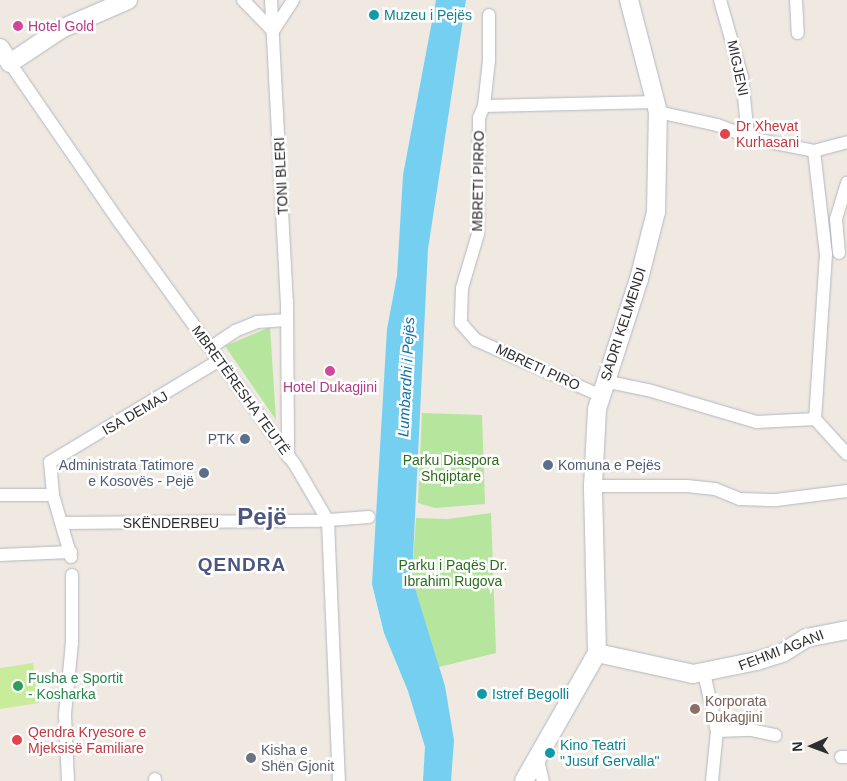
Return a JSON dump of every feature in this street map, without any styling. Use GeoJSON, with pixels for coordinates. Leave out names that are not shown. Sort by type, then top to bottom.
{"type":"FeatureCollection","features":[{"type":"Feature","properties":{"kind":"street"},"geometry":{"type":"LineString","coordinates":[[5,55],[128,0]]}},
{"type":"Feature","properties":{"kind":"street"},"geometry":{"type":"LineString","coordinates":[[243,0],[273,31],[293,0]]}},
{"type":"Feature","properties":{"kind":"street","name":"TONI BLERI"},"geometry":{"type":"LineString","coordinates":[[271,0],[287,320],[288,457]]}},
{"type":"Feature","properties":{"kind":"street","name":"SADRI KELMENDI"},"geometry":{"type":"LineString","coordinates":[[597,646],[593,486],[601,388],[639,279],[656,212],[657,107],[629,0]]}},
{"type":"Feature","properties":{"kind":"street","name":"MIGJENI"},"geometry":{"type":"LineString","coordinates":[[720,0],[742,77],[748,137]]}},
{"type":"Feature","properties":{"kind":"street"},"geometry":{"type":"LineString","coordinates":[[796,0],[798,34]]}},
{"type":"Feature","properties":{"kind":"street","name":"MBRETI PIRRO"},"geometry":{"type":"LineString","coordinates":[[476,340],[461,323],[460,302],[467,265],[478,234],[479,118],[484,106],[489,15]]}},
{"type":"Feature","properties":{"kind":"street","name":"MBRETËRESHA TEUTË"},"geometry":{"type":"LineString","coordinates":[[5,55],[218,361],[288,457],[328,521],[339,781]]}},
{"type":"Feature","properties":{"kind":"street"},"geometry":{"type":"LineString","coordinates":[[484,106],[657,107],[717,125],[748,137],[814,151],[847,142]]}},
{"type":"Feature","properties":{"kind":"street"},"geometry":{"type":"LineString","coordinates":[[814,151],[837,256],[815,419],[847,454]]}},
{"type":"Feature","properties":{"kind":"street"},"geometry":{"type":"LineString","coordinates":[[830,229],[847,183]]}},
{"type":"Feature","properties":{"kind":"street"},"geometry":{"type":"LineString","coordinates":[[210,348],[235,331],[257,322],[287,320]]}},
{"type":"Feature","properties":{"kind":"street","name":"MBRETI PIRO"},"geometry":{"type":"LineString","coordinates":[[476,340],[601,388],[683,399],[757,422],[815,419]]}},
{"type":"Feature","properties":{"kind":"street","name":"ISA DEMAJ"},"geometry":{"type":"LineString","coordinates":[[54,495],[50,462],[218,361]]}},
{"type":"Feature","properties":{"kind":"street"},"geometry":{"type":"LineString","coordinates":[[593,486],[688,486],[715,489],[740,499],[767,500],[847,491]]}},
{"type":"Feature","properties":{"kind":"street"},"geometry":{"type":"LineString","coordinates":[[0,495],[54,495],[71,554],[0,555]]}},
{"type":"Feature","properties":{"kind":"street","name":"SKËNDERBEU"},"geometry":{"type":"LineString","coordinates":[[62,523],[328,521],[370,517]]}},
{"type":"Feature","properties":{"kind":"street"},"geometry":{"type":"LineString","coordinates":[[68,781],[65,714],[72,643],[72,575]]}},
{"type":"Feature","properties":{"kind":"street","name":"FEHMI AGANI"},"geometry":{"type":"LineString","coordinates":[[597,646],[693,674],[757,661],[784,652],[806,638],[847,630]]}},
{"type":"Feature","properties":{"kind":"street"},"geometry":{"type":"LineString","coordinates":[[524,781],[538,760],[597,646]]}},
{"type":"Feature","properties":{"kind":"street"},"geometry":{"type":"LineString","coordinates":[[704,673],[717,731],[712,781]]}},
{"type":"Feature","properties":{"kind":"street"},"geometry":{"type":"LineString","coordinates":[[717,731],[751,730],[776,735]]}},
{"type":"Feature","properties":{"kind":"street"},"geometry":{"type":"LineString","coordinates":[[538,760],[542,781]]}},
{"type":"Feature","properties":{"kind":"green space"},"geometry":{"type":"Polygon","coordinates":[[[270,327],[276,420],[225,346],[270,327]]]}},
{"type":"Feature","properties":{"kind":"green space","name":"Parku Diaspora Shqiptare"},"geometry":{"type":"Polygon","coordinates":[[[422,413],[482,415],[485,504],[435,508],[418,503],[422,413]]]}},
{"type":"Feature","properties":{"kind":"green space","name":"Parku i Paqës Dr. Ibrahim Rugova"},"geometry":{"type":"Polygon","coordinates":[[[491,513],[496,653],[439,667],[412,578],[416,518],[448,519],[491,513]]]}},
{"type":"Feature","properties":{"kind":"green space","name":"Fusha e Sportit - Kosharka"},"geometry":{"type":"Polygon","coordinates":[[[33,663],[39,703],[0,709],[0,668],[33,663]]]}},
{"type":"Feature","properties":{"kind":"water","name":"Lumbardhi i Pejës"},"geometry":{"type":"Polygon","coordinates":[[[436,0],[466,0],[428,249],[412,578],[445,686],[454,740],[451,781],[423,781],[425,747],[408,691],[384,633],[372,584],[387,329],[397,276],[403,175],[436,0]]]}},
{"type":"Feature","properties":{"kind":"place","name":"Muzeu i Pejës"},"geometry":{"type":"Point","coordinates":[374,15]}},
{"type":"Feature","properties":{"kind":"place","name":"Hotel Gold"},"geometry":{"type":"Point","coordinates":[18,26]}},
{"type":"Feature","properties":{"kind":"place","name":"Dr Xhevat Kurhasani"},"geometry":{"type":"Point","coordinates":[725,134]}},
{"type":"Feature","properties":{"kind":"place","name":"Hotel Dukagjini"},"geometry":{"type":"Point","coordinates":[330,371]}},
{"type":"Feature","properties":{"kind":"place","name":"PTK"},"geometry":{"type":"Point","coordinates":[245,439]}},
{"type":"Feature","properties":{"kind":"place","name":"Komuna e Pejës"},"geometry":{"type":"Point","coordinates":[548,465]}},
{"type":"Feature","properties":{"kind":"place","name":"Administrata Tatimore e Kosovës - Pejë"},"geometry":{"type":"Point","coordinates":[204,473]}},
{"type":"Feature","properties":{"kind":"place","name":"Fusha e Sportit - Kosharka"},"geometry":{"type":"Point","coordinates":[18,686]}},
{"type":"Feature","properties":{"kind":"place","name":"Istref Begolli"},"geometry":{"type":"Point","coordinates":[482,694]}},
{"type":"Feature","properties":{"kind":"place","name":"Korporata Dukagjini"},"geometry":{"type":"Point","coordinates":[695,709]}},
{"type":"Feature","properties":{"kind":"place","name":"Qendra Kryesore e Mjeksisë Familiare"},"geometry":{"type":"Point","coordinates":[17,740]}},
{"type":"Feature","properties":{"kind":"place","name":"Kino Teatri \"Jusuf Gervalla\""},"geometry":{"type":"Point","coordinates":[550,753]}},
{"type":"Feature","properties":{"kind":"place","name":"Kisha e Shën Gjonit"},"geometry":{"type":"Point","coordinates":[251,758]}},
{"type":"Feature","properties":{"kind":"district","name":"Pejë"},"geometry":{"type":"Point","coordinates":[262,517]}},
{"type":"Feature","properties":{"kind":"district","name":"QENDRA"},"geometry":{"type":"Point","coordinates":[242,565]}}]}
